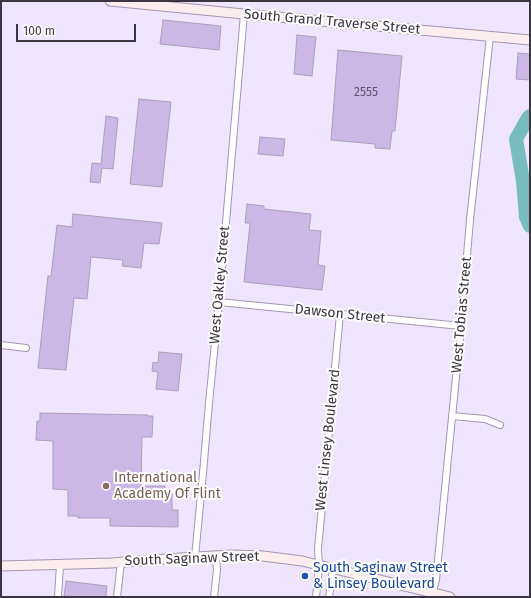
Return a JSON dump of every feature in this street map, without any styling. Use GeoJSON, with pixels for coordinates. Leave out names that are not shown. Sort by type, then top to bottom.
{"type":"FeatureCollection","features":[{"type":"Feature","properties":{"kind":"main road","name":"South Grand Traverse Street"},"geometry":{"type":"LineString","coordinates":[[110,1],[530,40]]}},
{"type":"Feature","properties":{"kind":"main road","name":"South Saginaw Street"},"geometry":{"type":"LineString","coordinates":[[1,566],[60,565],[232,555],[263,556],[302,561],[432,595],[450,597]]}},
{"type":"Feature","properties":{"kind":"street","name":"West Oakley Street"},"geometry":{"type":"LineString","coordinates":[[195,557],[204,473],[244,14]]}},
{"type":"Feature","properties":{"kind":"street","name":"West Tobias Street"},"geometry":{"type":"LineString","coordinates":[[432,595],[436,580],[470,220],[490,36]]}},
{"type":"Feature","properties":{"kind":"street","name":"Dawson Street"},"geometry":{"type":"LineString","coordinates":[[219,302],[461,326]]}},
{"type":"Feature","properties":{"kind":"street","name":"West Linsey Boulevard"},"geometry":{"type":"LineString","coordinates":[[316,597],[319,566],[318,549],[340,314]]}},
{"type":"Feature","properties":{"kind":"street"},"geometry":{"type":"LineString","coordinates":[[1,345],[26,348]]}},
{"type":"Feature","properties":{"kind":"street"},"geometry":{"type":"LineString","coordinates":[[452,416],[485,419],[500,425]]}},
{"type":"Feature","properties":{"kind":"street"},"geometry":{"type":"LineString","coordinates":[[214,597],[217,570],[216,556]]}},
{"type":"Feature","properties":{"kind":"street"},"geometry":{"type":"LineString","coordinates":[[118,597],[121,562]]}},
{"type":"Feature","properties":{"kind":"street"},"geometry":{"type":"LineString","coordinates":[[58,597],[60,565]]}},
{"type":"Feature","properties":{"kind":"street"},"geometry":{"type":"LineString","coordinates":[[329,597],[333,569]]}},
{"type":"Feature","properties":{"kind":"building"},"geometry":{"type":"Polygon","coordinates":[[[163,20],[221,26],[219,50],[160,44],[163,20]]]}},
{"type":"Feature","properties":{"kind":"building"},"geometry":{"type":"Polygon","coordinates":[[[297,35],[316,37],[312,76],[294,74],[297,35]]]}},
{"type":"Feature","properties":{"kind":"building"},"geometry":{"type":"Polygon","coordinates":[[[338,50],[402,56],[395,131],[392,131],[390,149],[375,148],[375,144],[331,140],[338,50]]]}},
{"type":"Feature","properties":{"kind":"building"},"geometry":{"type":"Polygon","coordinates":[[[518,53],[530,54],[530,80],[516,79],[518,53]]]}},
{"type":"Feature","properties":{"kind":"building"},"geometry":{"type":"Polygon","coordinates":[[[139,99],[171,102],[162,187],[130,184],[139,99]]]}},
{"type":"Feature","properties":{"kind":"building"},"geometry":{"type":"Polygon","coordinates":[[[106,116],[118,118],[113,169],[102,168],[100,183],[90,182],[92,163],[101,164],[106,116]]]}},
{"type":"Feature","properties":{"kind":"building"},"geometry":{"type":"Polygon","coordinates":[[[260,137],[285,139],[283,156],[258,154],[260,137]]]}},
{"type":"Feature","properties":{"kind":"building"},"geometry":{"type":"Polygon","coordinates":[[[247,204],[264,206],[264,209],[311,214],[309,230],[321,231],[318,265],[325,266],[322,290],[244,282],[250,223],[245,223],[247,204]]]}},
{"type":"Feature","properties":{"kind":"building"},"geometry":{"type":"Polygon","coordinates":[[[73,214],[162,223],[159,244],[144,243],[141,268],[122,266],[123,260],[91,257],[87,299],[74,298],[66,370],[38,368],[48,276],[51,276],[57,225],[72,227],[73,214]]]}},
{"type":"Feature","properties":{"kind":"building"},"geometry":{"type":"Polygon","coordinates":[[[159,352],[182,354],[178,391],[156,389],[158,372],[152,371],[153,362],[158,363],[159,352]]]}},
{"type":"Feature","properties":{"kind":"building"},"geometry":{"type":"Polygon","coordinates":[[[40,413],[153,416],[152,437],[142,437],[141,486],[165,486],[165,493],[172,493],[172,510],[178,510],[178,527],[110,526],[110,518],[78,518],[78,516],[68,516],[68,490],[53,489],[53,441],[36,440],[37,421],[40,421],[40,413]]]}},
{"type":"Feature","properties":{"kind":"building"},"geometry":{"type":"Polygon","coordinates":[[[66,581],[107,586],[106,597],[64,597],[66,581]]]}},
{"type":"Feature","properties":{"kind":"waterway"},"geometry":{"type":"LineString","coordinates":[[530,116],[516,139],[523,181],[526,217],[530,226]]}},
{"type":"Feature","properties":{"kind":"place","name":"International Academy Of Flint"},"geometry":{"type":"Point","coordinates":[106,486]}},
{"type":"Feature","properties":{"kind":"place","name":"South Saginaw Street & Linsey Boulevard"},"geometry":{"type":"Point","coordinates":[305,576]}}]}
